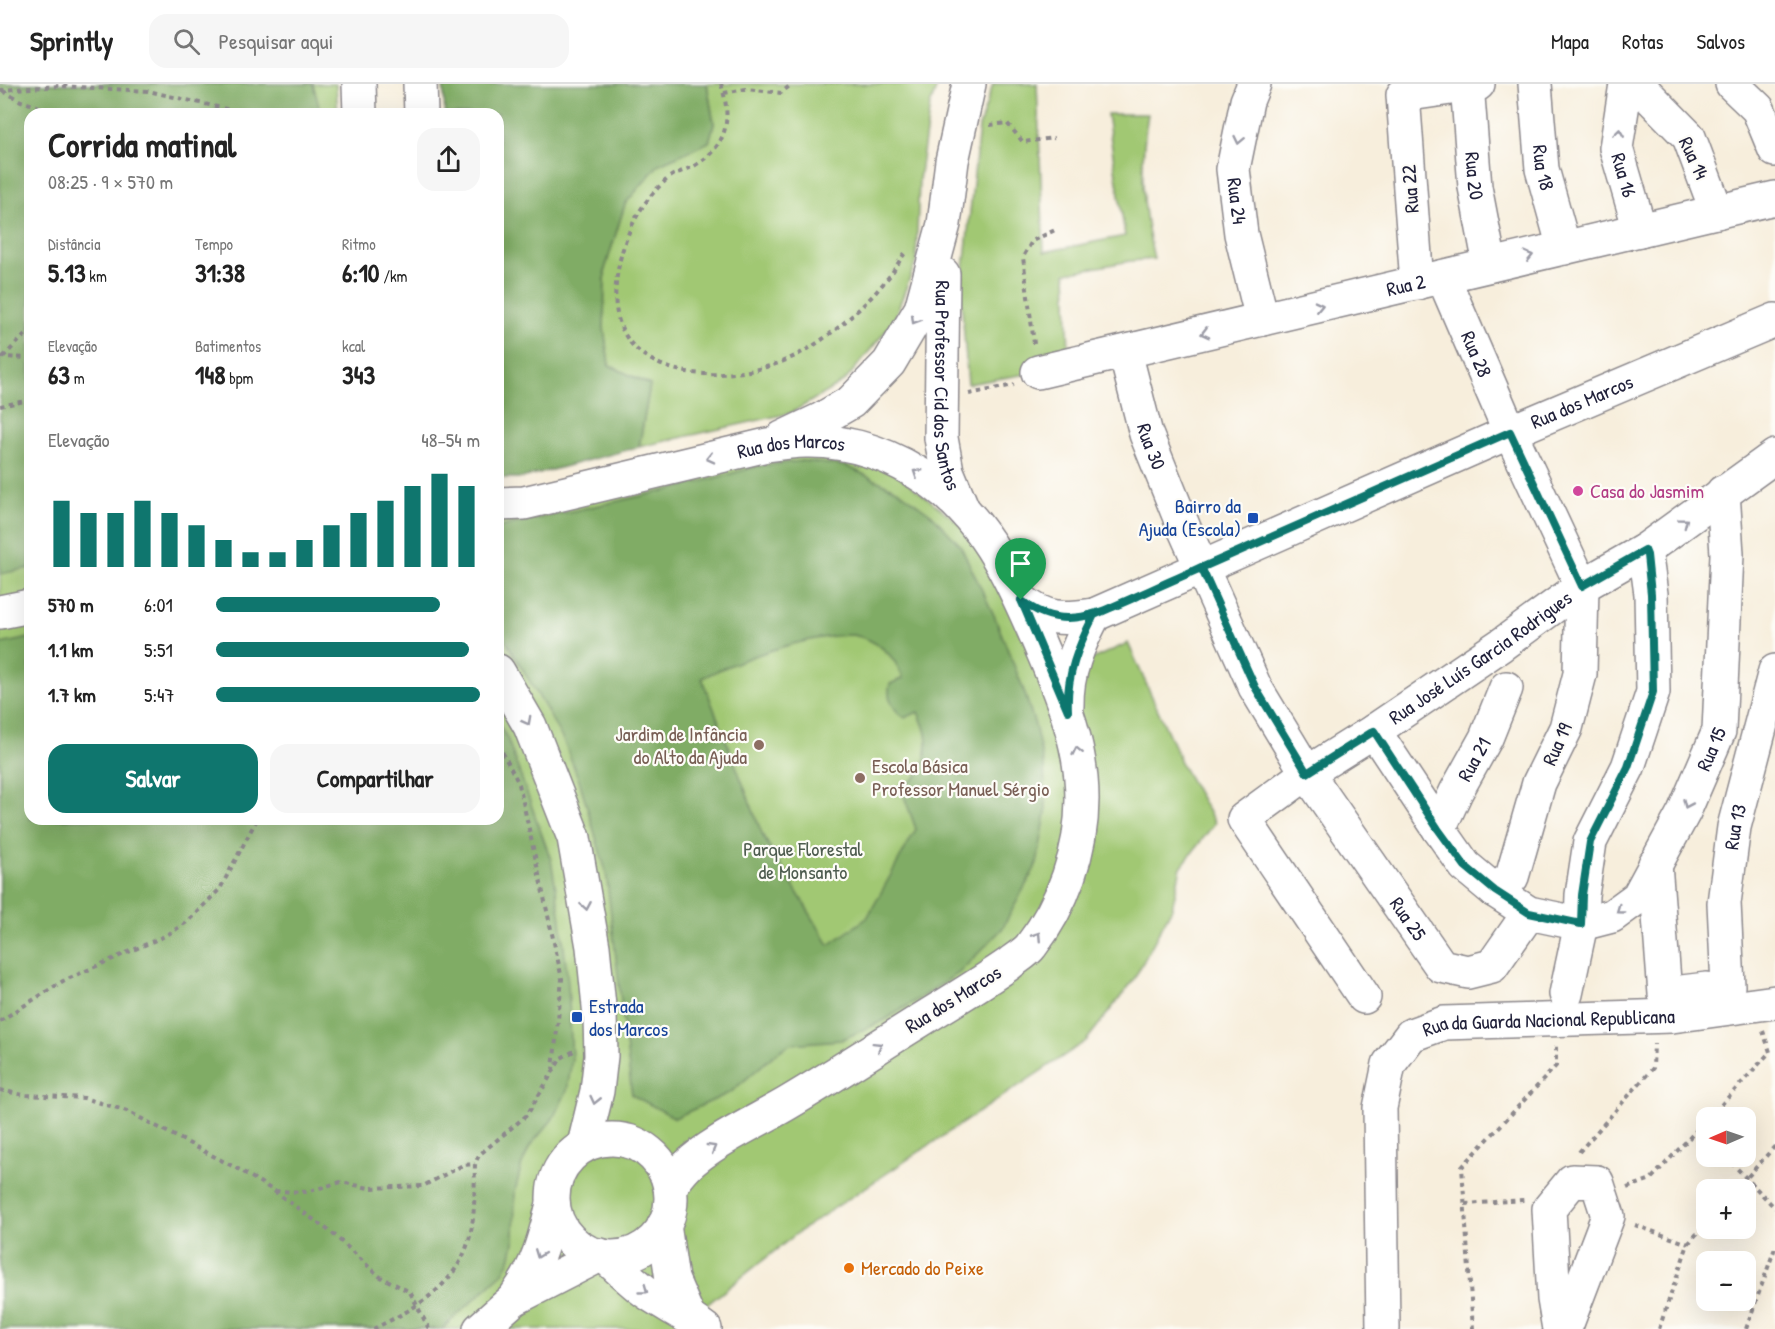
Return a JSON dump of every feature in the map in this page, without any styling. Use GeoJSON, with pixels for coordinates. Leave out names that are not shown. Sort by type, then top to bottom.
{"type":"FeatureCollection","features":[{"type":"Feature","properties":{"kind":"street"},"geometry":{"type":"LineString","coordinates":[[359,84],[360,108]]}},
{"type":"Feature","properties":{"kind":"street"},"geometry":{"type":"LineString","coordinates":[[420,84],[421,108]]}},
{"type":"Feature","properties":{"kind":"street","name":"Rua Professor Cid dos Santos"},"geometry":{"type":"LineString","coordinates":[[963,509],[947,471],[941,438],[944,224],[954,152],[969,84]]}},
{"type":"Feature","properties":{"kind":"street","name":"Rua 24"},"geometry":{"type":"LineString","coordinates":[[1254,84],[1247,101],[1233,169],[1241,234],[1262,320]]}},
{"type":"Feature","properties":{"kind":"street","name":"Rua 22"},"geometry":{"type":"LineString","coordinates":[[1430,280],[1403,95],[1471,84]]}},
{"type":"Feature","properties":{"kind":"street","name":"Rua 20"},"geometry":{"type":"LineString","coordinates":[[1471,84],[1475,187],[1490,266]]}},
{"type":"Feature","properties":{"kind":"street","name":"Rua 18"},"geometry":{"type":"LineString","coordinates":[[1535,84],[1542,169],[1564,248]]}},
{"type":"Feature","properties":{"kind":"street","name":"Rua 16"},"geometry":{"type":"LineString","coordinates":[[1626,84],[1616,148],[1640,230]]}},
{"type":"Feature","properties":{"kind":"street","name":"Rua 14"},"geometry":{"type":"LineString","coordinates":[[1637,84],[1689,137],[1717,212]]}},
{"type":"Feature","properties":{"kind":"street"},"geometry":{"type":"LineString","coordinates":[[1732,84],[1758,109],[1775,150]]}},
{"type":"Feature","properties":{"kind":"street","name":"Rua 2"},"geometry":{"type":"LineString","coordinates":[[1038,372],[1774,200]]}},
{"type":"Feature","properties":{"kind":"street","name":"Rua Professor Cid dos Santos"},"geometry":{"type":"LineString","coordinates":[[767,445],[820,420],[851,402],[889,363],[921,309],[944,224]]}},
{"type":"Feature","properties":{"kind":"street","name":"Rua 28"},"geometry":{"type":"LineString","coordinates":[[1430,280],[1510,432],[1582,586]]}},
{"type":"Feature","properties":{"kind":"street","name":"Rua dos Marcos"},"geometry":{"type":"LineString","coordinates":[[1021,600],[1037,612],[1051,616],[1071,618],[1094,615],[1510,432],[1775,320]]}},
{"type":"Feature","properties":{"kind":"street","name":"Rua 30"},"geometry":{"type":"LineString","coordinates":[[1125,352],[1146,435],[1201,567],[1255,687],[1307,773]]}},
{"type":"Feature","properties":{"kind":"street","name":"Rua dos Marcos"},"geometry":{"type":"LineString","coordinates":[[504,504],[524,502],[767,445],[807,441],[877,452],[907,466],[935,484],[963,509],[991,546],[1021,600],[1068,711],[1082,784],[1079,836],[1074,859],[1056,908],[1029,949],[986,981],[790,1102],[704,1152],[687,1166],[670,1188]]}},
{"type":"Feature","properties":{"kind":"street","name":"Rua José Luís Garcia Rodrigues"},"geometry":{"type":"LineString","coordinates":[[1364,997],[1244,819],[1307,773],[1374,731],[1582,586],[1645,550],[1775,456]]}},
{"type":"Feature","properties":{"kind":"street","name":"Rua 15"},"geometry":{"type":"LineString","coordinates":[[1581,924],[1612,916],[1638,897],[1684,812],[1719,731],[1727,554],[1724,492]]}},
{"type":"Feature","properties":{"kind":"street"},"geometry":{"type":"LineString","coordinates":[[1560,1007],[1581,924],[1582,895],[1590,842],[1628,767],[1653,692],[1651,594],[1645,550]]}},
{"type":"Feature","properties":{"kind":"street","name":"Rua 19"},"geometry":{"type":"LineString","coordinates":[[1495,891],[1512,877],[1539,783],[1566,728],[1580,674],[1582,586]]}},
{"type":"Feature","properties":{"kind":"street"},"geometry":{"type":"LineString","coordinates":[[0,612],[24,607]]}},
{"type":"Feature","properties":{"kind":"street","name":"Rua dos Marcos"},"geometry":{"type":"LineString","coordinates":[[1068,711],[1069,677],[1073,660],[1094,615]]}},
{"type":"Feature","properties":{"kind":"street"},"geometry":{"type":"LineString","coordinates":[[1719,731],[1757,682],[1775,669]]}},
{"type":"Feature","properties":{"kind":"street","name":"Rua 13"},"geometry":{"type":"LineString","coordinates":[[1758,994],[1724,903],[1734,827],[1775,669]]}},
{"type":"Feature","properties":{"kind":"street"},"geometry":{"type":"LineString","coordinates":[[504,680],[530,726],[574,838],[593,948],[600,1016],[601,1056],[597,1091],[584,1145]]}},
{"type":"Feature","properties":{"kind":"street","name":"Rua 21"},"geometry":{"type":"LineString","coordinates":[[1438,829],[1486,738],[1506,688]]}},
{"type":"Feature","properties":{"kind":"street"},"geometry":{"type":"LineString","coordinates":[[1374,731],[1465,866],[1495,891],[1529,913],[1581,924]]}},
{"type":"Feature","properties":{"kind":"street","name":"Rua 25"},"geometry":{"type":"LineString","coordinates":[[1307,773],[1441,966],[1468,972],[1492,966],[1529,913]]}},
{"type":"Feature","properties":{"kind":"street"},"geometry":{"type":"LineString","coordinates":[[1655,864],[1660,1005]]}},
{"type":"Feature","properties":{"kind":"street","name":"Rua da Guarda Nacional Republicana"},"geometry":{"type":"LineString","coordinates":[[1383,1329],[1380,1108],[1389,1064],[1411,1035],[1444,1023],[1560,1007],[1660,1005],[1672,1016],[1758,994]]}},
{"type":"Feature","properties":{"kind":"street"},"geometry":{"type":"LineString","coordinates":[[480,1329],[514,1299],[526,1284],[542,1248],[553,1204],[554,1186],[560,1170],[570,1155],[584,1145],[602,1139],[620,1139],[638,1144],[652,1155],[664,1170],[670,1188],[670,1207],[664,1225],[654,1239],[640,1250],[623,1256],[603,1256],[582,1249],[568,1237],[558,1222],[553,1204]]}},
{"type":"Feature","properties":{"kind":"street"},"geometry":{"type":"LineString","coordinates":[[1559,1329],[1554,1299],[1549,1209],[1572,1181],[1597,1182],[1605,1206],[1565,1329]]}},
{"type":"Feature","properties":{"kind":"street"},"geometry":{"type":"LineString","coordinates":[[664,1225],[672,1279],[697,1322]]}},
{"type":"Feature","properties":{"kind":"street"},"geometry":{"type":"LineString","coordinates":[[514,1299],[603,1256]]}},
{"type":"Feature","properties":{"kind":"street"},"geometry":{"type":"LineString","coordinates":[[603,1256],[650,1294],[697,1322]]}},
{"type":"Feature","properties":{"kind":"path"},"geometry":{"type":"LineString","coordinates":[[721,84],[726,113],[725,133],[716,150],[695,166],[670,176],[648,200],[629,229],[618,261],[615,311],[621,331],[635,350],[661,366],[688,374],[726,374],[766,368],[797,355],[827,335],[866,302],[888,279],[916,235],[929,227],[944,224]]}},
{"type":"Feature","properties":{"kind":"path"},"geometry":{"type":"LineString","coordinates":[[724,93],[746,89],[781,93],[792,84]]}},
{"type":"Feature","properties":{"kind":"path"},"geometry":{"type":"LineString","coordinates":[[0,89],[60,86],[148,91],[222,108]]}},
{"type":"Feature","properties":{"kind":"path"},"geometry":{"type":"LineString","coordinates":[[0,89],[21,101],[43,108]]}},
{"type":"Feature","properties":{"kind":"path"},"geometry":{"type":"LineString","coordinates":[[987,125],[1007,123],[1023,142],[1054,138]]}},
{"type":"Feature","properties":{"kind":"path"},"geometry":{"type":"LineString","coordinates":[[972,393],[1021,384],[1038,372],[1023,257],[1032,241],[1055,230]]}},
{"type":"Feature","properties":{"kind":"path"},"geometry":{"type":"LineString","coordinates":[[1,357],[24,336]]}},
{"type":"Feature","properties":{"kind":"path"},"geometry":{"type":"LineString","coordinates":[[1,357],[24,358]]}},
{"type":"Feature","properties":{"kind":"path"},"geometry":{"type":"LineString","coordinates":[[0,406],[24,401]]}},
{"type":"Feature","properties":{"kind":"path"},"geometry":{"type":"LineString","coordinates":[[373,1329],[418,1306],[439,1289],[458,1266],[468,1245],[474,1207],[475,1164],[480,1155],[527,1115],[546,1086],[552,1070],[562,979],[519,784],[504,755]]}},
{"type":"Feature","properties":{"kind":"path"},"geometry":{"type":"LineString","coordinates":[[0,1021],[63,981],[167,936],[187,922],[220,889],[254,825]]}},
{"type":"Feature","properties":{"kind":"path"},"geometry":{"type":"LineString","coordinates":[[1718,1107],[1770,1052],[1758,994]]}},
{"type":"Feature","properties":{"kind":"path"},"geometry":{"type":"LineString","coordinates":[[1576,1156],[1653,1068],[1660,1005]]}},
{"type":"Feature","properties":{"kind":"path"},"geometry":{"type":"LineString","coordinates":[[1473,1329],[1462,1167],[1556,1066],[1560,1007]]}},
{"type":"Feature","properties":{"kind":"path"},"geometry":{"type":"LineString","coordinates":[[552,1070],[561,1058],[575,1050],[580,1051]]}},
{"type":"Feature","properties":{"kind":"path"},"geometry":{"type":"LineString","coordinates":[[0,1090],[24,1095],[84,1098],[127,1112],[240,1170],[274,1191],[332,1233],[379,1276],[410,1292],[429,1329]]}},
{"type":"Feature","properties":{"kind":"path"},"geometry":{"type":"LineString","coordinates":[[1605,1206],[1651,1179],[1696,1131]]}},
{"type":"Feature","properties":{"kind":"path"},"geometry":{"type":"LineString","coordinates":[[1746,1178],[1775,1146]]}},
{"type":"Feature","properties":{"kind":"path"},"geometry":{"type":"LineString","coordinates":[[274,1191],[306,1192],[341,1182],[369,1188],[423,1186],[463,1165],[475,1164]]}},
{"type":"Feature","properties":{"kind":"path"},"geometry":{"type":"LineString","coordinates":[[1736,1167],[1775,1208]]}},
{"type":"Feature","properties":{"kind":"path"},"geometry":{"type":"LineString","coordinates":[[1465,1204],[1537,1199],[1549,1209]]}},
{"type":"Feature","properties":{"kind":"path"},"geometry":{"type":"LineString","coordinates":[[1605,1206],[1688,1244]]}},
{"type":"Feature","properties":{"kind":"path"},"geometry":{"type":"LineString","coordinates":[[1659,1329],[1688,1244],[1696,1235]]}},
{"type":"Feature","properties":{"kind":"path"},"geometry":{"type":"LineString","coordinates":[[1746,1329],[1775,1248]]}},
{"type":"Feature","properties":{"kind":"green space","name":"Parque Florestal de Monsanto"},"geometry":{"type":"Polygon","coordinates":[[[0,84],[336,84],[338,108],[24,108],[24,825],[504,825],[504,505],[704,458],[862,447],[991,548],[1050,678],[1128,643],[1179,760],[1215,823],[1181,867],[1172,908],[1133,981],[1086,1041],[800,1231],[676,1329],[0,1329],[0,84]]]}},
{"type":"Feature","properties":{"kind":"green space"},"geometry":{"type":"Polygon","coordinates":[[[0,84],[313,84],[319,108],[24,108],[24,569],[0,574],[0,84]]]}},
{"type":"Feature","properties":{"kind":"green space"},"geometry":{"type":"Polygon","coordinates":[[[443,84],[707,84],[714,124],[709,142],[659,164],[625,204],[605,269],[604,328],[609,365],[650,385],[639,447],[522,478],[504,478],[504,108],[445,108],[443,84]]]}},
{"type":"Feature","properties":{"kind":"green space"},"geometry":{"type":"Polygon","coordinates":[[[707,84],[938,84],[930,105],[919,180],[916,262],[893,322],[845,381],[791,413],[639,447],[650,385],[609,365],[604,328],[605,269],[625,204],[659,164],[709,142],[714,124],[707,84]]]}},
{"type":"Feature","properties":{"kind":"green space"},"geometry":{"type":"Polygon","coordinates":[[[993,84],[1037,84],[1044,252],[1125,236],[1107,114],[1148,114],[1143,152],[1143,187],[1154,259],[1066,273],[1069,353],[1038,372],[968,384],[961,297],[979,127],[993,84]]]}},
{"type":"Feature","properties":{"kind":"green space"},"geometry":{"type":"Polygon","coordinates":[[[802,461],[846,466],[899,491],[932,515],[960,545],[994,615],[1023,688],[1035,725],[1044,766],[1046,813],[1037,864],[1002,929],[959,973],[885,1020],[841,1040],[790,1044],[731,1092],[675,1118],[632,1095],[606,872],[580,783],[565,744],[504,638],[504,526],[678,488],[759,466],[802,461]],[[853,635],[796,643],[736,663],[702,678],[763,836],[829,945],[867,918],[916,829],[900,785],[910,782],[917,776],[923,765],[927,740],[925,731],[918,712],[905,718],[894,707],[889,694],[890,684],[903,678],[890,655],[870,640],[853,635]]]}},
{"type":"Feature","properties":{"kind":"green space"},"geometry":{"type":"Polygon","coordinates":[[[24,639],[24,825],[504,825],[504,733],[551,860],[568,983],[572,1059],[567,1091],[552,1120],[530,1146],[521,1167],[515,1192],[514,1243],[510,1260],[502,1274],[442,1329],[0,1329],[0,644],[24,639]]]}},
{"type":"Feature","properties":{"kind":"place","name":"Casa do Jasmim"},"geometry":{"type":"Point","coordinates":[1578,491]}},
{"type":"Feature","properties":{"kind":"place","name":"Bairro da Ajuda (Escola)"},"geometry":{"type":"Point","coordinates":[1253,518]}},
{"type":"Feature","properties":{"kind":"place","name":"Jardim de Infância do Alto da Ajuda"},"geometry":{"type":"Point","coordinates":[759,745]}},
{"type":"Feature","properties":{"kind":"place","name":"Escola Básica Professor Manuel Sérgio"},"geometry":{"type":"Point","coordinates":[860,778]}},
{"type":"Feature","properties":{"kind":"place","name":"Estrada dos Marcos"},"geometry":{"type":"Point","coordinates":[577,1017]}},
{"type":"Feature","properties":{"kind":"place","name":"Mercado do Peixe"},"geometry":{"type":"Point","coordinates":[849,1268]}},
{"type":"Feature","properties":{"kind":"route"},"geometry":{"type":"LineString","coordinates":[[1021,600],[1037,612],[1060,618],[1094,615],[1201,567],[1255,687],[1307,773],[1374,731],[1465,866],[1495,891],[1529,913],[1581,924],[1582,895],[1590,842],[1628,767],[1653,692],[1651,594],[1647,555],[1645,550],[1582,586],[1510,432],[1224,557],[1094,615],[1073,660],[1069,677],[1068,711],[1021,600]]}}]}
